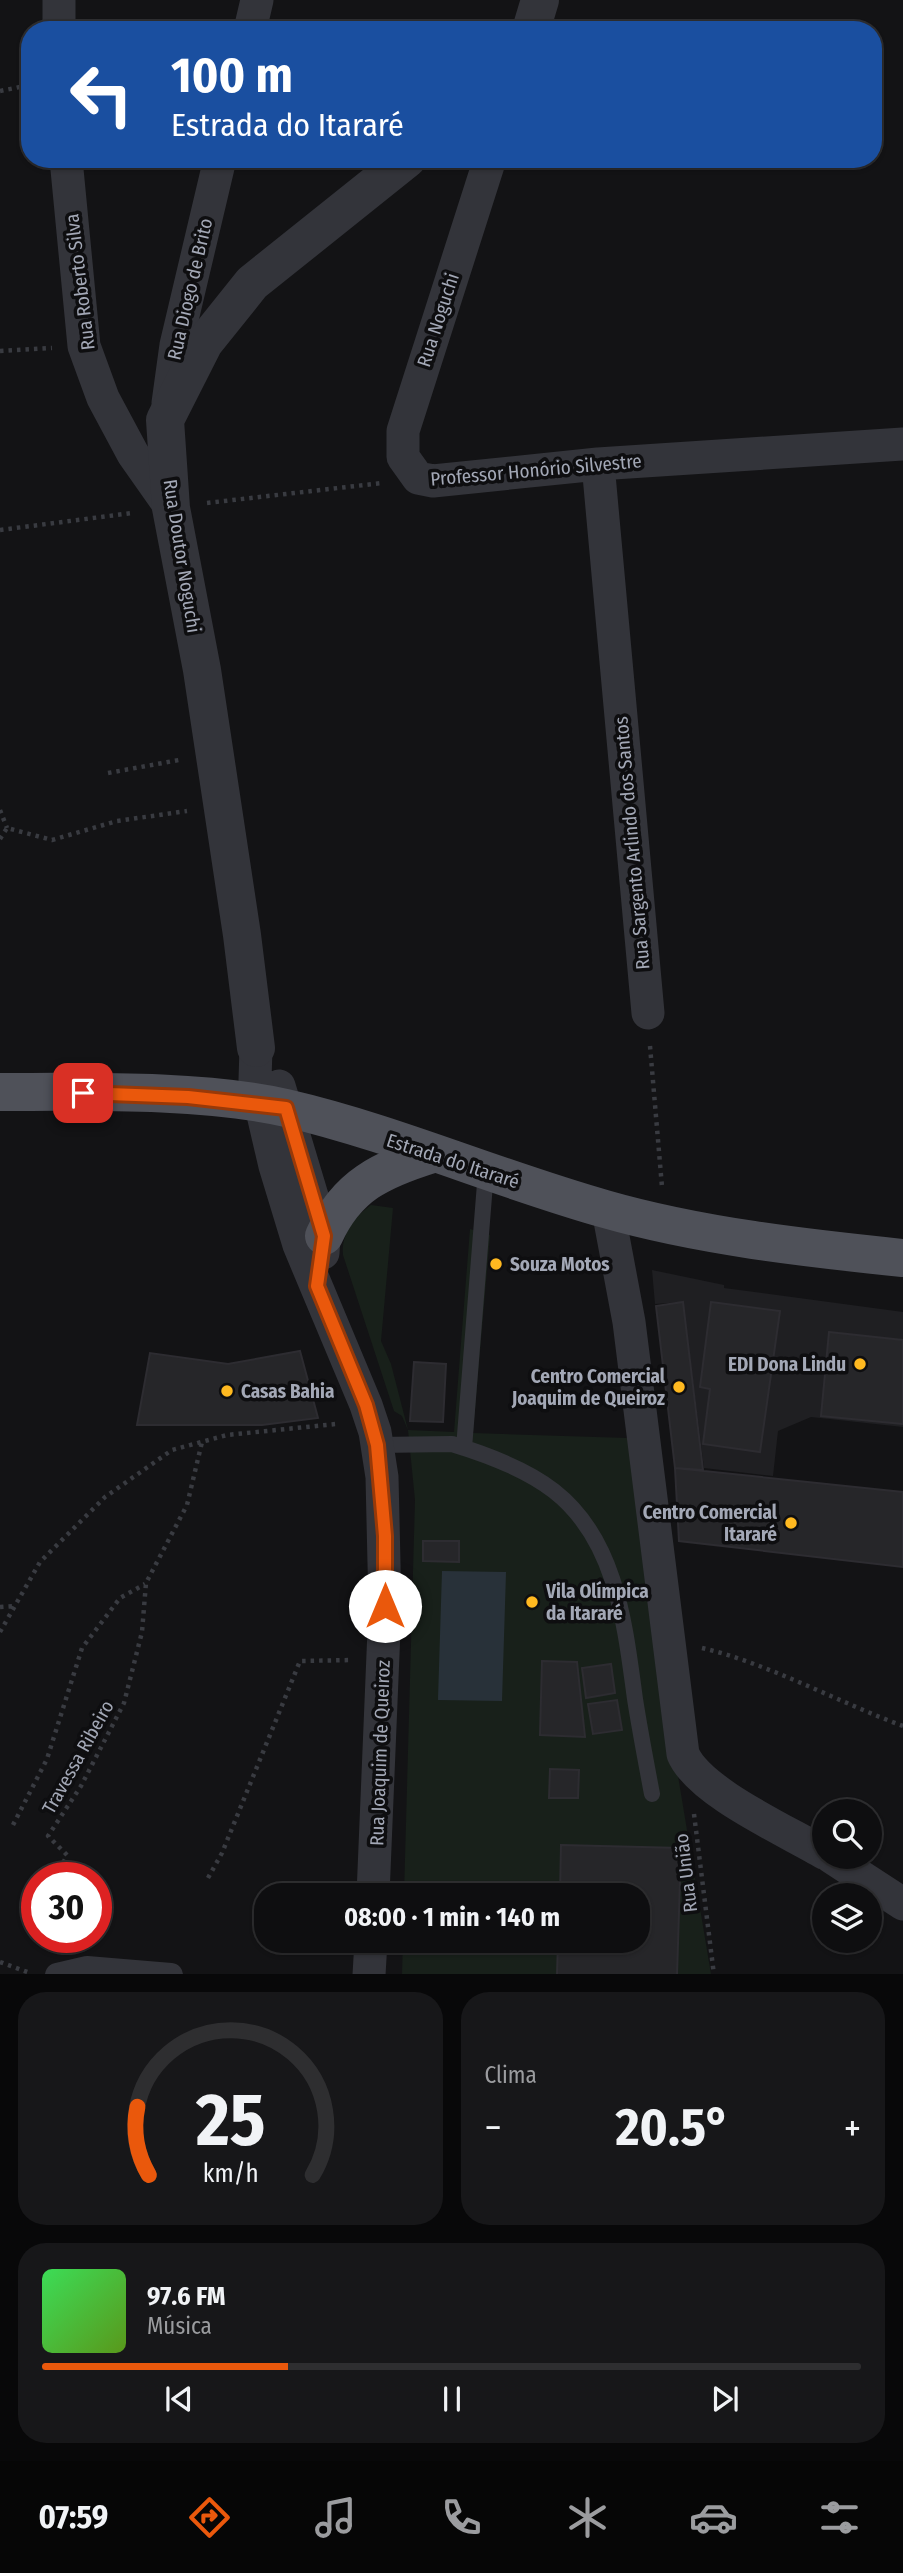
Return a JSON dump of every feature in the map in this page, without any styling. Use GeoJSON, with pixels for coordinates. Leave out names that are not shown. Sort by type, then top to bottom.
{"type":"FeatureCollection","features":[{"type":"Feature","properties":{"kind":"main road","name":"Estrada do Itararé"},"geometry":{"type":"LineString","coordinates":[[0,1092],[188,1097],[273,1106],[608,1210],[665,1223],[840,1252],[903,1258]]}},
{"type":"Feature","properties":{"kind":"main road"},"geometry":{"type":"LineString","coordinates":[[324,1236],[335,1212],[358,1188],[394,1166],[432,1154]]}},
{"type":"Feature","properties":{"kind":"street"},"geometry":{"type":"LineString","coordinates":[[59,0],[59,21]]}},
{"type":"Feature","properties":{"kind":"street"},"geometry":{"type":"LineString","coordinates":[[252,21],[257,0]]}},
{"type":"Feature","properties":{"kind":"street"},"geometry":{"type":"LineString","coordinates":[[534,21],[540,0]]}},
{"type":"Feature","properties":{"kind":"street","name":"Rua Roberto Silva"},"geometry":{"type":"LineString","coordinates":[[67,168],[84,346],[109,410],[133,454],[171,508]]}},
{"type":"Feature","properties":{"kind":"street","name":"Rua Diogo de Brito"},"geometry":{"type":"LineString","coordinates":[[166,420],[176,345],[218,168]]}},
{"type":"Feature","properties":{"kind":"street","name":"Rua Doutor Noguchi"},"geometry":{"type":"LineString","coordinates":[[273,1106],[278,1082],[256,1048],[223,807],[171,508],[166,420],[204,343],[252,283],[396,168]]}},
{"type":"Feature","properties":{"kind":"street","name":"Rua Noguchi"},"geometry":{"type":"LineString","coordinates":[[418,478],[403,457],[403,431],[487,168]]}},
{"type":"Feature","properties":{"kind":"street","name":"Professor Honório Silvestre"},"geometry":{"type":"LineString","coordinates":[[418,478],[433,481],[598,464],[903,444]]}},
{"type":"Feature","properties":{"kind":"street","name":"Rua Sargento Arlindo dos Santos"},"geometry":{"type":"LineString","coordinates":[[598,464],[648,1013]]}},
{"type":"Feature","properties":{"kind":"street","name":"Rua Joaquim de Queiroz"},"geometry":{"type":"LineString","coordinates":[[273,1106],[324,1236],[317,1286]]}},
{"type":"Feature","properties":{"kind":"street","name":"Rua Joaquim de Queiroz"},"geometry":{"type":"LineString","coordinates":[[273,1106],[299,1245],[375,1434],[385,1536],[384,1661],[374,1883]]}},
{"type":"Feature","properties":{"kind":"street"},"geometry":{"type":"LineString","coordinates":[[608,1210],[629,1322],[683,1754],[689,1768],[709,1786],[812,1846]]}},
{"type":"Feature","properties":{"kind":"street"},"geometry":{"type":"LineString","coordinates":[[849,1869],[903,1904]]}},
{"type":"Feature","properties":{"kind":"street"},"geometry":{"type":"LineString","coordinates":[[369,1974],[370,1953]]}},
{"type":"Feature","properties":{"kind":"street"},"geometry":{"type":"LineString","coordinates":[[61,1974],[87,1968],[159,1974]]}},
{"type":"Feature","properties":{"kind":"lane"},"geometry":{"type":"LineString","coordinates":[[464,1448],[486,1171]]}},
{"type":"Feature","properties":{"kind":"lane"},"geometry":{"type":"LineString","coordinates":[[375,1434],[452,1444],[528,1475],[554,1491],[583,1522],[600,1550],[615,1586],[626,1628],[652,1794]]}},
{"type":"Feature","properties":{"kind":"path"},"geometry":{"type":"LineString","coordinates":[[0,91],[21,87]]}},
{"type":"Feature","properties":{"kind":"path"},"geometry":{"type":"LineString","coordinates":[[0,351],[84,346]]}},
{"type":"Feature","properties":{"kind":"path","name":"Professor Honório Silvestre"},"geometry":{"type":"LineString","coordinates":[[0,530],[418,478]]}},
{"type":"Feature","properties":{"kind":"path"},"geometry":{"type":"LineString","coordinates":[[108,773],[214,753]]}},
{"type":"Feature","properties":{"kind":"path"},"geometry":{"type":"LineString","coordinates":[[7,828],[51,840],[149,815],[223,807]]}},
{"type":"Feature","properties":{"kind":"path"},"geometry":{"type":"LineString","coordinates":[[0,810],[7,828]]}},
{"type":"Feature","properties":{"kind":"path"},"geometry":{"type":"LineString","coordinates":[[0,839],[7,828]]}},
{"type":"Feature","properties":{"kind":"path"},"geometry":{"type":"LineString","coordinates":[[648,1013],[665,1223]]}},
{"type":"Feature","properties":{"kind":"path"},"geometry":{"type":"LineString","coordinates":[[0,1632],[40,1562],[105,1497],[172,1450],[202,1441],[252,1432],[375,1434]]}},
{"type":"Feature","properties":{"kind":"path","name":"Travessa Ribeiro"},"geometry":{"type":"LineString","coordinates":[[63,1862],[66,1855],[48,1836],[81,1786],[124,1703],[142,1632],[146,1583],[187,1505],[202,1441]]}},
{"type":"Feature","properties":{"kind":"path"},"geometry":{"type":"LineString","coordinates":[[13,1825],[47,1759],[82,1647],[120,1598],[146,1583]]}},
{"type":"Feature","properties":{"kind":"path"},"geometry":{"type":"LineString","coordinates":[[0,1607],[15,1606]]}},
{"type":"Feature","properties":{"kind":"path"},"geometry":{"type":"LineString","coordinates":[[670,1640],[715,1651],[903,1726]]}},
{"type":"Feature","properties":{"kind":"path"},"geometry":{"type":"LineString","coordinates":[[208,1878],[222,1853],[300,1661],[384,1661]]}},
{"type":"Feature","properties":{"kind":"path","name":"Rua União"},"geometry":{"type":"LineString","coordinates":[[689,1768],[714,1974]]}},
{"type":"Feature","properties":{"kind":"path"},"geometry":{"type":"LineString","coordinates":[[0,1962],[35,1974]]}},
{"type":"Feature","properties":{"kind":"shaded area"},"geometry":{"type":"Polygon","coordinates":[[[371,1205],[393,1208],[381,1341],[391,1364],[408,1430],[402,1416],[394,1411],[343,1255],[346,1233],[359,1215],[371,1205]]]}},
{"type":"Feature","properties":{"kind":"shaded area","name":"Vila Olímpica da Itararé"},"geometry":{"type":"Polygon","coordinates":[[[470,1229],[490,1235],[473,1433],[628,1438],[666,1704],[711,1974],[402,1974],[403,1953],[650,1953],[650,1883],[404,1883],[415,1500],[408,1430],[454,1432],[470,1229]]]}},
{"type":"Feature","properties":{"kind":"shaded area"},"geometry":{"type":"Polygon","coordinates":[[[652,1270],[724,1285],[724,1288],[903,1312],[903,1427],[811,1417],[778,1431],[773,1476],[704,1468],[683,1302],[655,1304],[652,1270]]]}},
{"type":"Feature","properties":{"kind":"shaded area"},"geometry":{"type":"Polygon","coordinates":[[[442,1571],[506,1572],[502,1701],[438,1700],[442,1571]]]}},
{"type":"Feature","properties":{"kind":"building","name":"Centro Comercial Joaquim de Queiroz"},"geometry":{"type":"Polygon","coordinates":[[[683,1302],[703,1470],[675,1468],[656,1306],[683,1302]]]}},
{"type":"Feature","properties":{"kind":"building"},"geometry":{"type":"Polygon","coordinates":[[[711,1302],[780,1311],[760,1452],[703,1444],[710,1389],[700,1387],[711,1302]]]}},
{"type":"Feature","properties":{"kind":"building","name":"EDI Dona Lindu"},"geometry":{"type":"Polygon","coordinates":[[[829,1332],[903,1340],[903,1424],[821,1416],[829,1332]]]}},
{"type":"Feature","properties":{"kind":"building","name":"Casas Bahia"},"geometry":{"type":"Polygon","coordinates":[[[300,1351],[318,1418],[262,1425],[137,1425],[150,1353],[228,1364],[300,1351]]]}},
{"type":"Feature","properties":{"kind":"building"},"geometry":{"type":"Polygon","coordinates":[[[414,1362],[446,1364],[443,1422],[410,1421],[414,1362]]]}},
{"type":"Feature","properties":{"kind":"building","name":"Centro Comercial Itararé"},"geometry":{"type":"Polygon","coordinates":[[[675,1468],[903,1492],[903,1567],[679,1541],[675,1468]]]}},
{"type":"Feature","properties":{"kind":"building"},"geometry":{"type":"Polygon","coordinates":[[[423,1541],[459,1541],[459,1562],[423,1561],[423,1541]]]}},
{"type":"Feature","properties":{"kind":"building"},"geometry":{"type":"Polygon","coordinates":[[[542,1661],[577,1662],[585,1737],[540,1735],[542,1661]]]}},
{"type":"Feature","properties":{"kind":"building"},"geometry":{"type":"Polygon","coordinates":[[[611,1664],[615,1693],[586,1698],[582,1668],[611,1664]]]}},
{"type":"Feature","properties":{"kind":"building"},"geometry":{"type":"Polygon","coordinates":[[[617,1700],[622,1730],[593,1734],[588,1704],[617,1700]]]}},
{"type":"Feature","properties":{"kind":"building"},"geometry":{"type":"Polygon","coordinates":[[[550,1769],[579,1770],[578,1798],[549,1798],[550,1769]]]}},
{"type":"Feature","properties":{"kind":"building"},"geometry":{"type":"Polygon","coordinates":[[[561,1845],[681,1848],[677,1974],[557,1974],[558,1953],[650,1953],[650,1883],[560,1883],[561,1845]]]}},
{"type":"Feature","properties":{"kind":"place","name":"Souza Motos"},"geometry":{"type":"Point","coordinates":[496,1264]}},
{"type":"Feature","properties":{"kind":"place","name":"EDI Dona Lindu"},"geometry":{"type":"Point","coordinates":[860,1364]}},
{"type":"Feature","properties":{"kind":"place","name":"Centro Comercial Joaquim de Queiroz"},"geometry":{"type":"Point","coordinates":[679,1387]}},
{"type":"Feature","properties":{"kind":"place","name":"Casas Bahia"},"geometry":{"type":"Point","coordinates":[227,1391]}},
{"type":"Feature","properties":{"kind":"place","name":"Centro Comercial Itararé"},"geometry":{"type":"Point","coordinates":[791,1523]}},
{"type":"Feature","properties":{"kind":"place","name":"Vila Olímpica da Itararé"},"geometry":{"type":"Point","coordinates":[532,1602]}},
{"type":"Feature","properties":{"kind":"route"},"geometry":{"type":"LineString","coordinates":[[83,1093],[188,1097],[286,1108],[324,1236],[317,1286],[366,1405],[377,1445],[382,1477],[385,1536],[385,1606]]}}]}
